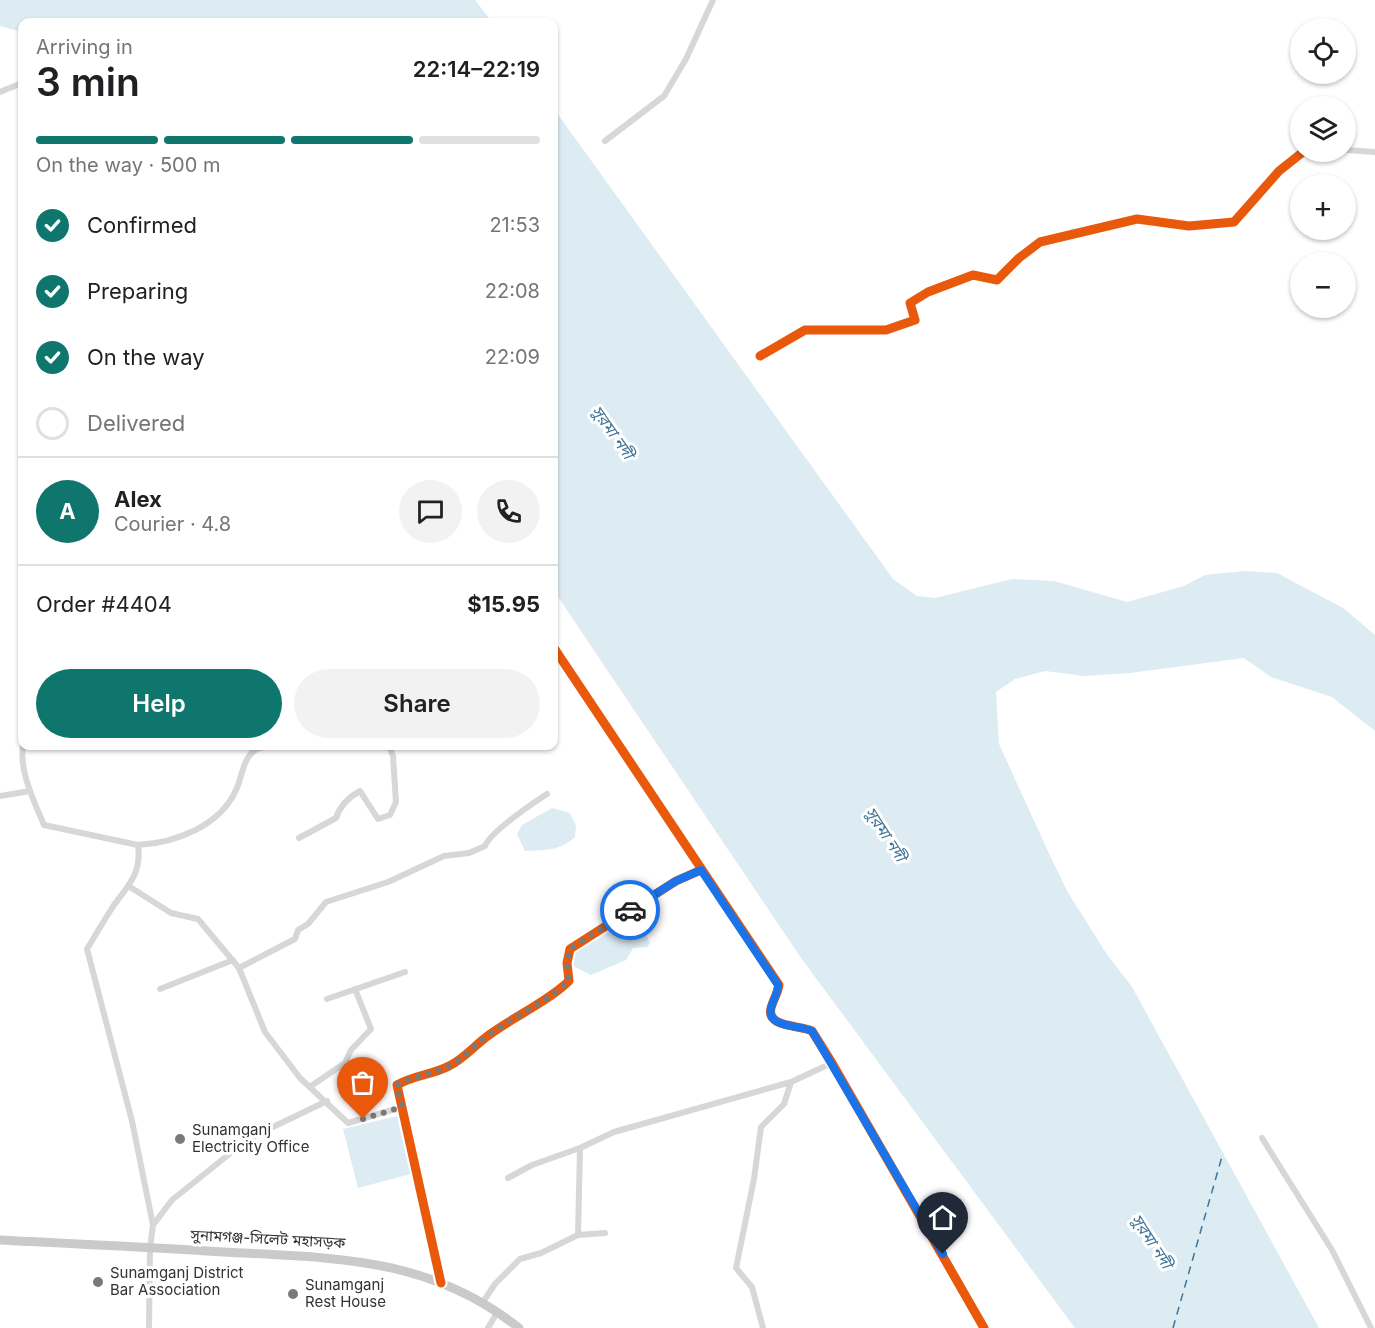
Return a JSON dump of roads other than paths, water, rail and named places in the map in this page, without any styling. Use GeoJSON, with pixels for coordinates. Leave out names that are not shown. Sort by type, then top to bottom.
{"type":"FeatureCollection","features":[{"type":"Feature","properties":{"kind":"main road","name":"সুনামগঞ্জ-সিলেট মহাসড়ক"},"geometry":{"type":"LineString","coordinates":[[0,1240],[354,1259],[441,1282],[483,1302],[519,1328]]}},
{"type":"Feature","properties":{"kind":"street"},"geometry":{"type":"LineString","coordinates":[[605,141],[664,96],[686,59],[713,0]]}},
{"type":"Feature","properties":{"kind":"street"},"geometry":{"type":"LineString","coordinates":[[0,92],[18,85]]}},
{"type":"Feature","properties":{"kind":"street"},"geometry":{"type":"LineString","coordinates":[[1356,151],[1375,152]]}},
{"type":"Feature","properties":{"kind":"street"},"geometry":{"type":"LineString","coordinates":[[760,356],[805,330],[886,330],[915,320],[910,303],[973,275],[997,280],[1018,258],[1040,242],[1137,219],[1189,226],[1234,222],[1279,171],[1290,162]]}},
{"type":"Feature","properties":{"kind":"street"},"geometry":{"type":"LineString","coordinates":[[558,654],[778,985],[770,1010],[772,1017],[776,1022],[812,1031],[832,1062],[984,1328]]}},
{"type":"Feature","properties":{"kind":"street"},"geometry":{"type":"LineString","coordinates":[[23,750],[22,756],[30,791],[46,826],[138,845],[151,844],[195,832],[222,812],[236,791],[252,754],[257,750]]}},
{"type":"Feature","properties":{"kind":"street"},"geometry":{"type":"LineString","coordinates":[[299,838],[336,818],[339,809],[360,791],[378,819],[390,815],[396,802],[391,750]]}},
{"type":"Feature","properties":{"kind":"street"},"geometry":{"type":"LineString","coordinates":[[0,796],[30,791]]}},
{"type":"Feature","properties":{"kind":"street"},"geometry":{"type":"LineString","coordinates":[[239,968],[295,939],[298,930],[308,924],[326,902],[388,882],[444,856],[469,853],[485,846],[516,813],[548,794]]}},
{"type":"Feature","properties":{"kind":"street"},"geometry":{"type":"LineString","coordinates":[[138,845],[136,874],[130,887],[113,907],[87,949],[132,1121],[153,1225],[150,1248],[148,1328]]}},
{"type":"Feature","properties":{"kind":"street"},"geometry":{"type":"LineString","coordinates":[[441,1282],[397,1085],[411,1077],[450,1066],[512,1018],[535,1003],[552,997],[569,981],[567,963],[570,949],[676,881],[701,870]]}},
{"type":"Feature","properties":{"kind":"street"},"geometry":{"type":"LineString","coordinates":[[130,887],[171,913],[198,919],[239,968],[266,1032],[300,1078],[348,1123],[402,1107]]}},
{"type":"Feature","properties":{"kind":"street"},"geometry":{"type":"LineString","coordinates":[[160,990],[233,960]]}},
{"type":"Feature","properties":{"kind":"street"},"geometry":{"type":"LineString","coordinates":[[327,999],[405,972]]}},
{"type":"Feature","properties":{"kind":"street"},"geometry":{"type":"LineString","coordinates":[[310,1086],[345,1063],[351,1050],[371,1029],[355,989]]}},
{"type":"Feature","properties":{"kind":"street"},"geometry":{"type":"LineString","coordinates":[[508,1178],[532,1165],[580,1148],[614,1132],[791,1082],[832,1062]]}},
{"type":"Feature","properties":{"kind":"street"},"geometry":{"type":"LineString","coordinates":[[763,1328],[752,1287],[736,1268],[754,1179],[761,1127],[784,1104],[791,1082]]}},
{"type":"Feature","properties":{"kind":"street"},"geometry":{"type":"LineString","coordinates":[[153,1225],[172,1200],[232,1150],[264,1130],[327,1101]]}},
{"type":"Feature","properties":{"kind":"street"},"geometry":{"type":"LineString","coordinates":[[1262,1138],[1332,1250],[1371,1328]]}},
{"type":"Feature","properties":{"kind":"street"},"geometry":{"type":"LineString","coordinates":[[578,1235],[580,1148]]}},
{"type":"Feature","properties":{"kind":"street"},"geometry":{"type":"LineString","coordinates":[[483,1302],[495,1284],[520,1259],[541,1253],[578,1235],[605,1233]]}},
{"type":"Feature","properties":{"kind":"street"},"geometry":{"type":"LineString","coordinates":[[488,1328],[498,1311]]}},
{"type":"Feature","properties":{"kind":"water"},"geometry":{"type":"Polygon","coordinates":[[[0,0],[475,0],[489,18],[18,18],[18,31],[0,26],[0,0]]]}},
{"type":"Feature","properties":{"kind":"water","name":"সুরমা নদী"},"geometry":{"type":"Polygon","coordinates":[[[558,115],[893,579],[917,596],[935,598],[1012,579],[1054,581],[1127,602],[1184,586],[1205,575],[1245,571],[1277,573],[1343,608],[1375,635],[1375,731],[1332,697],[1271,677],[1244,658],[1130,673],[1084,676],[1045,671],[1015,679],[996,692],[999,744],[1067,891],[1106,953],[1132,987],[1319,1328],[1075,1328],[801,958],[558,597],[558,115]]]}},
{"type":"Feature","properties":{"kind":"water"},"geometry":{"type":"Polygon","coordinates":[[[552,808],[570,813],[576,826],[575,837],[558,847],[525,851],[517,834],[522,825],[552,808]]]}},
{"type":"Feature","properties":{"kind":"water"},"geometry":{"type":"Polygon","coordinates":[[[630,914],[638,923],[647,921],[649,931],[646,935],[650,943],[647,947],[633,948],[626,960],[591,975],[573,966],[573,948],[630,914]]]}},
{"type":"Feature","properties":{"kind":"water"},"geometry":{"type":"Polygon","coordinates":[[[397,1116],[411,1174],[358,1188],[343,1129],[397,1116]]]}},
{"type":"Feature","properties":{"kind":"place","name":"Sunamganj Electricity Office"},"geometry":{"type":"Point","coordinates":[180,1139]}},
{"type":"Feature","properties":{"kind":"place","name":"Sunamganj District Bar Association"},"geometry":{"type":"Point","coordinates":[98,1282]}},
{"type":"Feature","properties":{"kind":"place","name":"Sunamganj Rest House"},"geometry":{"type":"Point","coordinates":[293,1294]}}]}
